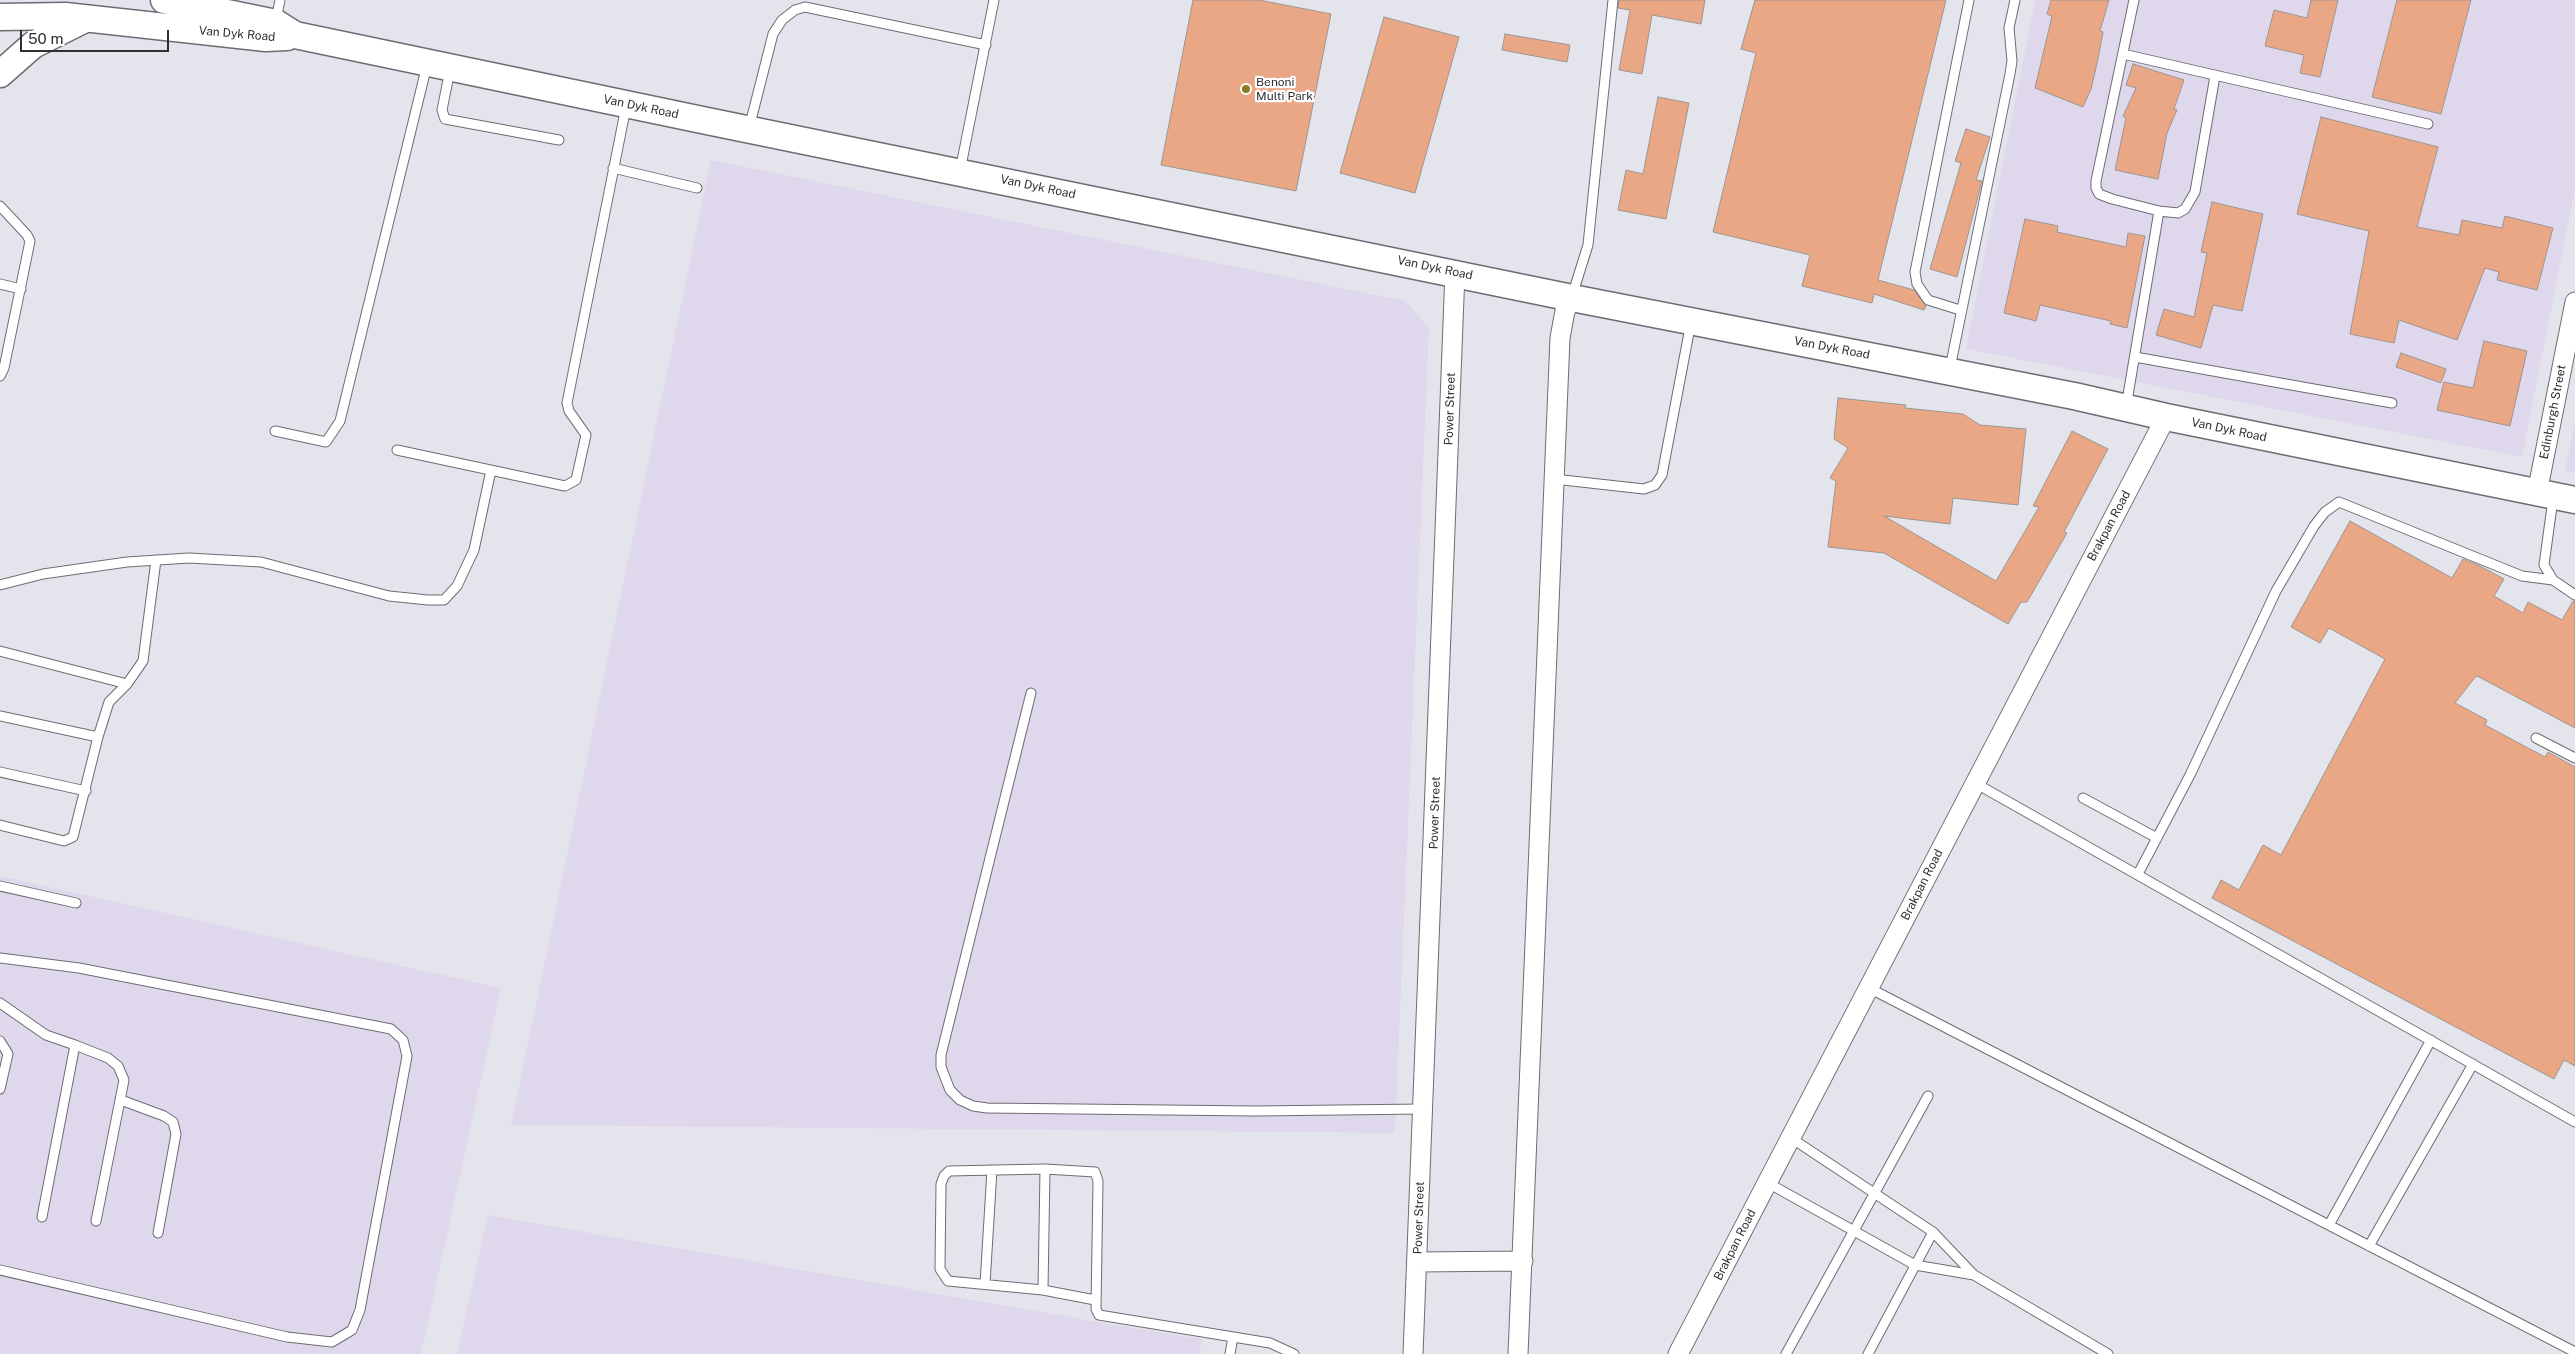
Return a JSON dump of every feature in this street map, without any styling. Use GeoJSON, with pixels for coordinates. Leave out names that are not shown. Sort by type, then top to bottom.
{"type":"FeatureCollection","features":[{"type":"Feature","properties":{"kind":"main road","name":"Van Dyk Road"},"geometry":{"type":"LineString","coordinates":[[164,0],[284,19],[439,65],[627,104],[1456,272],[1572,298],[1950,371],[2555,496]]}},
{"type":"Feature","properties":{"kind":"main road","name":"Van Dyk Road"},"geometry":{"type":"LineString","coordinates":[[0,17],[35,15],[88,18],[278,39],[284,19]]}},
{"type":"Feature","properties":{"kind":"main road"},"geometry":{"type":"LineString","coordinates":[[0,74],[33,45],[88,18]]}},
{"type":"Feature","properties":{"kind":"street","name":"Power Street"},"geometry":{"type":"LineString","coordinates":[[1413,1354],[1456,272]]}},
{"type":"Feature","properties":{"kind":"street"},"geometry":{"type":"LineString","coordinates":[[1518,1354],[1560,338],[1565,311],[1572,298]]}},
{"type":"Feature","properties":{"kind":"street","name":"Edinburgh Street"},"geometry":{"type":"LineString","coordinates":[[2555,496],[2575,302]]}},
{"type":"Feature","properties":{"kind":"street","name":"Brakpan Road"},"geometry":{"type":"LineString","coordinates":[[1678,1354],[2166,417]]}},
{"type":"Feature","properties":{"kind":"street"},"geometry":{"type":"LineString","coordinates":[[1417,1262],[1523,1261]]}},
{"type":"Feature","properties":{"kind":"lane"},"geometry":{"type":"LineString","coordinates":[[960,171],[994,0]]}},
{"type":"Feature","properties":{"kind":"lane"},"geometry":{"type":"LineString","coordinates":[[1572,298],[1588,245],[1613,0]]}},
{"type":"Feature","properties":{"kind":"lane"},"geometry":{"type":"LineString","coordinates":[[1960,310],[1928,300],[1917,284],[1915,272],[1970,0]]}},
{"type":"Feature","properties":{"kind":"lane"},"geometry":{"type":"LineString","coordinates":[[1950,371],[1960,310],[2010,74],[2012,61],[2009,28],[2015,0]]}},
{"type":"Feature","properties":{"kind":"lane"},"geometry":{"type":"LineString","coordinates":[[2134,0],[2096,188],[2105,197],[2159,211],[2178,213],[2192,201],[2215,76]]}},
{"type":"Feature","properties":{"kind":"lane"},"geometry":{"type":"LineString","coordinates":[[749,128],[772,34],[782,20],[795,10],[805,7],[986,45]]}},
{"type":"Feature","properties":{"kind":"lane"},"geometry":{"type":"LineString","coordinates":[[2123,54],[2428,124]]}},
{"type":"Feature","properties":{"kind":"lane"},"geometry":{"type":"LineString","coordinates":[[439,65],[442,110],[445,120],[559,140]]}},
{"type":"Feature","properties":{"kind":"lane"},"geometry":{"type":"LineString","coordinates":[[275,431],[326,442],[340,421],[439,65]]}},
{"type":"Feature","properties":{"kind":"lane"},"geometry":{"type":"LineString","coordinates":[[397,450],[565,486],[576,480],[586,435],[569,410],[567,403],[627,104]]}},
{"type":"Feature","properties":{"kind":"lane"},"geometry":{"type":"LineString","coordinates":[[613,168],[697,188]]}},
{"type":"Feature","properties":{"kind":"lane"},"geometry":{"type":"LineString","coordinates":[[0,206],[30,242],[4,368],[0,376]]}},
{"type":"Feature","properties":{"kind":"lane"},"geometry":{"type":"LineString","coordinates":[[2126,407],[2159,211]]}},
{"type":"Feature","properties":{"kind":"lane"},"geometry":{"type":"LineString","coordinates":[[0,284],[21,289]]}},
{"type":"Feature","properties":{"kind":"lane"},"geometry":{"type":"LineString","coordinates":[[1554,479],[1644,489],[1655,485],[1662,475],[1691,321]]}},
{"type":"Feature","properties":{"kind":"lane"},"geometry":{"type":"LineString","coordinates":[[2135,357],[2392,403]]}},
{"type":"Feature","properties":{"kind":"lane"},"geometry":{"type":"LineString","coordinates":[[0,585],[43,574],[156,560],[189,558],[260,562],[389,596],[444,600],[457,586],[474,550],[491,470]]}},
{"type":"Feature","properties":{"kind":"lane"},"geometry":{"type":"LineString","coordinates":[[2555,496],[2544,566],[2553,580],[2575,594]]}},
{"type":"Feature","properties":{"kind":"lane"},"geometry":{"type":"LineString","coordinates":[[2138,874],[2190,775],[2276,591],[2314,526],[2325,512],[2339,502],[2522,576],[2553,580]]}},
{"type":"Feature","properties":{"kind":"lane"},"geometry":{"type":"LineString","coordinates":[[0,825],[64,841],[73,837],[98,737],[109,702],[127,684],[143,661],[156,560]]}},
{"type":"Feature","properties":{"kind":"lane"},"geometry":{"type":"LineString","coordinates":[[0,651],[127,684]]}},
{"type":"Feature","properties":{"kind":"lane"},"geometry":{"type":"LineString","coordinates":[[1031,693],[941,1055],[941,1067],[950,1090],[960,1100],[973,1106],[988,1108],[1255,1111],[1423,1109]]}},
{"type":"Feature","properties":{"kind":"lane"},"geometry":{"type":"LineString","coordinates":[[0,716],[98,737]]}},
{"type":"Feature","properties":{"kind":"lane"},"geometry":{"type":"LineString","coordinates":[[2536,738],[2575,758]]}},
{"type":"Feature","properties":{"kind":"lane"},"geometry":{"type":"LineString","coordinates":[[0,772],[86,791]]}},
{"type":"Feature","properties":{"kind":"lane"},"geometry":{"type":"LineString","coordinates":[[1976,783],[2575,1122]]}},
{"type":"Feature","properties":{"kind":"lane"},"geometry":{"type":"LineString","coordinates":[[2082,798],[2157,838]]}},
{"type":"Feature","properties":{"kind":"lane"},"geometry":{"type":"LineString","coordinates":[[0,886],[76,903]]}},
{"type":"Feature","properties":{"kind":"lane"},"geometry":{"type":"LineString","coordinates":[[0,958],[79,968],[391,1029],[403,1040],[407,1056],[360,1310],[352,1330],[332,1342],[287,1336],[0,1270]]}},
{"type":"Feature","properties":{"kind":"lane"},"geometry":{"type":"LineString","coordinates":[[1869,988],[2575,1352]]}},
{"type":"Feature","properties":{"kind":"lane"},"geometry":{"type":"LineString","coordinates":[[0,1003],[46,1035],[108,1058],[118,1066],[124,1080],[96,1221]]}},
{"type":"Feature","properties":{"kind":"lane"},"geometry":{"type":"LineString","coordinates":[[2329,1225],[2431,1040]]}},
{"type":"Feature","properties":{"kind":"lane"},"geometry":{"type":"LineString","coordinates":[[0,1041],[8,1054],[0,1088]]}},
{"type":"Feature","properties":{"kind":"lane"},"geometry":{"type":"LineString","coordinates":[[42,1217],[75,1046]]}},
{"type":"Feature","properties":{"kind":"lane"},"geometry":{"type":"LineString","coordinates":[[2369,1246],[2473,1064]]}},
{"type":"Feature","properties":{"kind":"lane"},"geometry":{"type":"LineString","coordinates":[[1786,1354],[1874,1191],[1928,1096]]}},
{"type":"Feature","properties":{"kind":"lane"},"geometry":{"type":"LineString","coordinates":[[121,1100],[164,1116],[173,1122],[176,1134],[158,1233]]}},
{"type":"Feature","properties":{"kind":"lane"},"geometry":{"type":"LineString","coordinates":[[1791,1138],[1874,1191],[1933,1232],[1974,1275],[2108,1354]]}},
{"type":"Feature","properties":{"kind":"lane"},"geometry":{"type":"LineString","coordinates":[[1043,1290],[1045,1169]]}},
{"type":"Feature","properties":{"kind":"lane"},"geometry":{"type":"LineString","coordinates":[[985,1284],[992,1170]]}},
{"type":"Feature","properties":{"kind":"lane"},"geometry":{"type":"LineString","coordinates":[[1095,1300],[1043,1290],[948,1281],[940,1269],[941,1184],[944,1176],[949,1171],[1091,1170],[1097,1175],[1095,1300],[1099,1315],[1107,1318],[1270,1343],[1294,1354]]}},
{"type":"Feature","properties":{"kind":"lane"},"geometry":{"type":"LineString","coordinates":[[1768,1183],[1915,1265],[1974,1275]]}},
{"type":"Feature","properties":{"kind":"lane"},"geometry":{"type":"LineString","coordinates":[[1868,1354],[1933,1232]]}},
{"type":"Feature","properties":{"kind":"lane"},"geometry":{"type":"LineString","coordinates":[[1230,1354],[1233,1337]]}},
{"type":"Feature","properties":{"kind":"shaded area"},"geometry":{"type":"Polygon","coordinates":[[[2035,0],[2575,0],[2575,190],[2522,457],[1966,349],[2035,0]]]}},
{"type":"Feature","properties":{"kind":"shaded area"},"geometry":{"type":"Polygon","coordinates":[[[711,160],[1405,301],[1429,327],[1395,1133],[511,1125],[711,160]]]}},
{"type":"Feature","properties":{"kind":"shaded area"},"geometry":{"type":"Polygon","coordinates":[[[2575,420],[2575,473],[2565,471],[2575,420]]]}},
{"type":"Feature","properties":{"kind":"shaded area"},"geometry":{"type":"Polygon","coordinates":[[[0,876],[501,988],[421,1354],[0,1354],[0,876]]]}},
{"type":"Feature","properties":{"kind":"shaded area"},"geometry":{"type":"Polygon","coordinates":[[[488,1215],[1202,1339],[1199,1354],[457,1354],[488,1215]]]}},
{"type":"Feature","properties":{"kind":"building","name":"Benoni Multi Park"},"geometry":{"type":"Polygon","coordinates":[[[1193,0],[1259,0],[1331,14],[1296,191],[1161,165],[1193,0]]]}},
{"type":"Feature","properties":{"kind":"building"},"geometry":{"type":"Polygon","coordinates":[[[1619,0],[1705,0],[1701,24],[1652,15],[1642,74],[1619,70],[1630,10],[1618,8],[1619,0]]]}},
{"type":"Feature","properties":{"kind":"building"},"geometry":{"type":"Polygon","coordinates":[[[1755,0],[1946,0],[1878,280],[1914,290],[1926,306],[1924,310],[1874,294],[1872,303],[1802,286],[1810,255],[1713,232],[1756,53],[1741,49],[1755,0]]]}},
{"type":"Feature","properties":{"kind":"building"},"geometry":{"type":"Polygon","coordinates":[[[2051,0],[2109,0],[2100,31],[2103,32],[2091,89],[2083,107],[2035,88],[2052,16],[2047,14],[2051,0]]]}},
{"type":"Feature","properties":{"kind":"building"},"geometry":{"type":"Polygon","coordinates":[[[2311,0],[2338,0],[2320,77],[2300,73],[2304,55],[2265,46],[2274,10],[2307,18],[2311,0]]]}},
{"type":"Feature","properties":{"kind":"building"},"geometry":{"type":"Polygon","coordinates":[[[2397,0],[2471,0],[2441,114],[2372,97],[2397,0]]]}},
{"type":"Feature","properties":{"kind":"building"},"geometry":{"type":"Polygon","coordinates":[[[1384,17],[1459,37],[1415,193],[1340,173],[1384,17]]]}},
{"type":"Feature","properties":{"kind":"building"},"geometry":{"type":"Polygon","coordinates":[[[1505,34],[1570,45],[1567,62],[1502,50],[1505,34]]]}},
{"type":"Feature","properties":{"kind":"building"},"geometry":{"type":"Polygon","coordinates":[[[2133,64],[2184,80],[2174,109],[2177,110],[2167,133],[2158,179],[2115,170],[2126,118],[2123,116],[2136,88],[2126,85],[2133,64]]]}},
{"type":"Feature","properties":{"kind":"building"},"geometry":{"type":"Polygon","coordinates":[[[1658,97],[1689,103],[1666,219],[1618,210],[1626,170],[1643,174],[1658,97]]]}},
{"type":"Feature","properties":{"kind":"building"},"geometry":{"type":"Polygon","coordinates":[[[2321,117],[2438,147],[2417,227],[2459,235],[2462,220],[2502,228],[2505,216],[2553,228],[2537,290],[2497,280],[2499,272],[2485,268],[2457,340],[2399,320],[2394,343],[2350,334],[2369,231],[2297,214],[2321,117]]]}},
{"type":"Feature","properties":{"kind":"building"},"geometry":{"type":"Polygon","coordinates":[[[1966,129],[1990,137],[1976,180],[1982,181],[1957,277],[1930,269],[1961,163],[1955,161],[1966,129]]]}},
{"type":"Feature","properties":{"kind":"building"},"geometry":{"type":"Polygon","coordinates":[[[2212,202],[2263,214],[2242,311],[2213,305],[2201,348],[2156,335],[2164,309],[2194,317],[2207,253],[2201,252],[2212,202]]]}},
{"type":"Feature","properties":{"kind":"building"},"geometry":{"type":"Polygon","coordinates":[[[2025,219],[2058,226],[2057,232],[2126,247],[2128,233],[2145,236],[2127,328],[2110,324],[2111,321],[2040,305],[2036,321],[2004,313],[2025,219]]]}},
{"type":"Feature","properties":{"kind":"building"},"geometry":{"type":"Polygon","coordinates":[[[2484,341],[2527,351],[2510,426],[2437,410],[2444,382],[2473,388],[2484,341]]]}},
{"type":"Feature","properties":{"kind":"building"},"geometry":{"type":"Polygon","coordinates":[[[2401,353],[2446,369],[2441,383],[2396,367],[2401,353]]]}},
{"type":"Feature","properties":{"kind":"building"},"geometry":{"type":"Polygon","coordinates":[[[1838,398],[1906,405],[1905,408],[1963,414],[1980,425],[2026,429],[2018,505],[1953,498],[1950,524],[1884,516],[1996,581],[2039,507],[2033,506],[2072,431],[2108,449],[2064,532],[2067,533],[2027,602],[2021,602],[2008,624],[1884,553],[1828,547],[1836,481],[1830,478],[1848,448],[1834,439],[1838,398]]]}},
{"type":"Feature","properties":{"kind":"building"},"geometry":{"type":"Polygon","coordinates":[[[2350,521],[2452,578],[2463,559],[2480,566],[2504,579],[2494,596],[2523,613],[2528,602],[2562,620],[2573,601],[2575,601],[2575,728],[2476,676],[2455,703],[2487,720],[2485,725],[2545,757],[2548,752],[2575,767],[2575,1066],[2564,1060],[2554,1079],[2212,898],[2221,880],[2239,890],[2263,845],[2281,855],[2385,659],[2329,628],[2320,643],[2291,627],[2350,521]]]}},
{"type":"Feature","properties":{"kind":"place","name":"Benoni Multi Park"},"geometry":{"type":"Point","coordinates":[1246,89]}}]}
